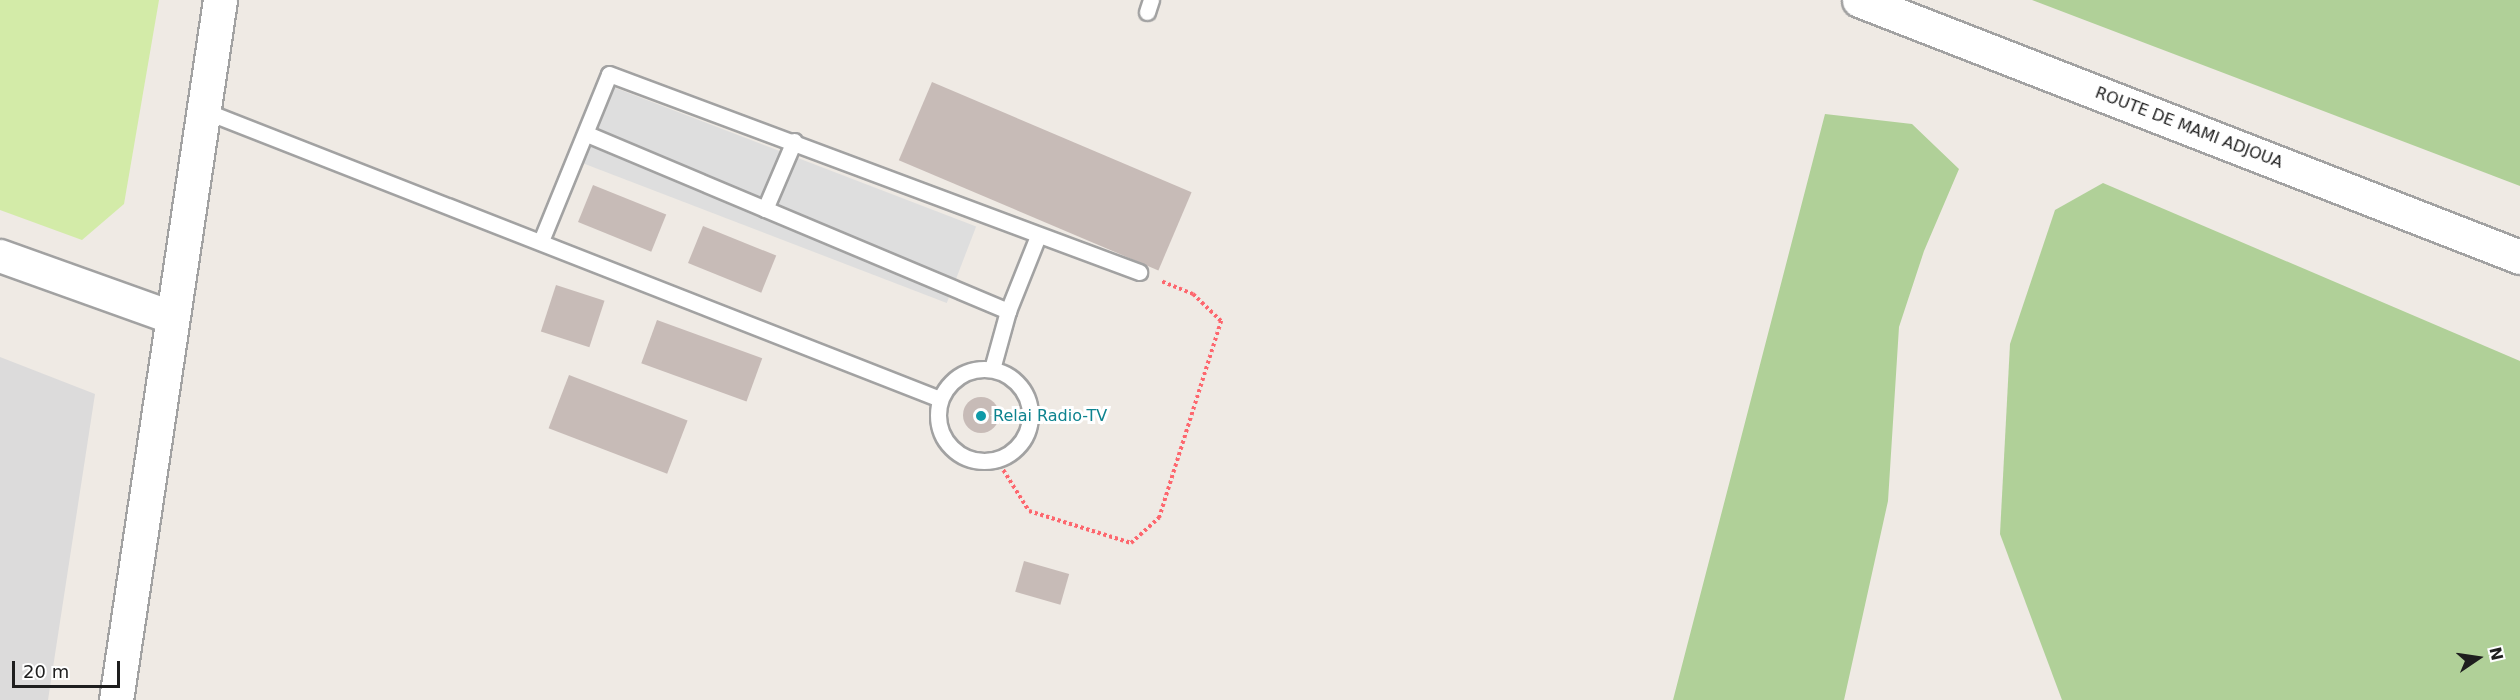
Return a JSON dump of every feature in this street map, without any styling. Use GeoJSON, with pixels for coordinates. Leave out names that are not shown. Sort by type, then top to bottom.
{"type":"FeatureCollection","features":[{"type":"Feature","properties":{"kind":"street"},"geometry":{"type":"LineString","coordinates":[[116,700],[170,317],[205,111],[220,0]]}},
{"type":"Feature","properties":{"kind":"street","name":"ROUTE DE MAMI ADJOUA"},"geometry":{"type":"LineString","coordinates":[[1859,0],[2520,257]]}},
{"type":"Feature","properties":{"kind":"street"},"geometry":{"type":"LineString","coordinates":[[0,256],[170,317]]}},
{"type":"Feature","properties":{"kind":"lane"},"geometry":{"type":"LineString","coordinates":[[541,241],[587,134],[609,74],[794,141],[1038,236],[1139,272]]}},
{"type":"Feature","properties":{"kind":"lane"},"geometry":{"type":"LineString","coordinates":[[205,111],[940,399]]}},
{"type":"Feature","properties":{"kind":"lane"},"geometry":{"type":"LineString","coordinates":[[587,134],[1008,311]]}},
{"type":"Feature","properties":{"kind":"lane"},"geometry":{"type":"LineString","coordinates":[[765,209],[794,141]]}},
{"type":"Feature","properties":{"kind":"lane"},"geometry":{"type":"LineString","coordinates":[[992,369],[1008,311],[1038,236]]}},
{"type":"Feature","properties":{"kind":"lane"},"geometry":{"type":"LineString","coordinates":[[992,369],[1016,382],[1024,392],[1030,419],[1020,445],[997,460],[968,459],[945,441],[939,428],[940,399],[955,378],[966,372],[992,369]]}},
{"type":"Feature","properties":{"kind":"path"},"geometry":{"type":"LineString","coordinates":[[997,460],[1029,511],[1131,543],[1159,519],[1221,321],[1193,294],[1139,272]]}},
{"type":"Feature","properties":{"kind":"shaded area"},"geometry":{"type":"Polygon","coordinates":[[[613,87],[976,226],[947,303],[584,164],[613,87]]]}},
{"type":"Feature","properties":{"kind":"shaded area"},"geometry":{"type":"Polygon","coordinates":[[[0,357],[95,394],[48,700],[0,700],[0,357]]]}},
{"type":"Feature","properties":{"kind":"green space"},"geometry":{"type":"Polygon","coordinates":[[[0,0],[159,0],[124,204],[82,240],[0,210],[0,0]]]}},
{"type":"Feature","properties":{"kind":"green space"},"geometry":{"type":"Polygon","coordinates":[[[2032,0],[2520,0],[2520,186],[2032,0]]]}},
{"type":"Feature","properties":{"kind":"green space"},"geometry":{"type":"Polygon","coordinates":[[[1825,114],[1912,124],[1959,169],[1924,251],[1899,327],[1888,501],[1844,700],[1673,700],[1825,114]]]}},
{"type":"Feature","properties":{"kind":"green space"},"geometry":{"type":"Polygon","coordinates":[[[2103,183],[2520,361],[2520,700],[2062,700],[2000,534],[2010,344],[2055,210],[2103,183]]]}},
{"type":"Feature","properties":{"kind":"building"},"geometry":{"type":"Polygon","coordinates":[[[932,82],[1192,192],[1158,270],[899,160],[932,82]]]}},
{"type":"Feature","properties":{"kind":"building"},"geometry":{"type":"Polygon","coordinates":[[[593,185],[666,215],[651,252],[578,222],[593,185]]]}},
{"type":"Feature","properties":{"kind":"building"},"geometry":{"type":"Polygon","coordinates":[[[703,226],[776,256],[761,293],[688,263],[703,226]]]}},
{"type":"Feature","properties":{"kind":"building"},"geometry":{"type":"Polygon","coordinates":[[[556,285],[605,301],[589,347],[541,332],[556,285]]]}},
{"type":"Feature","properties":{"kind":"building"},"geometry":{"type":"Polygon","coordinates":[[[657,320],[762,358],[747,402],[641,363],[657,320]]]}},
{"type":"Feature","properties":{"kind":"building"},"geometry":{"type":"Polygon","coordinates":[[[569,375],[688,421],[667,474],[549,428],[569,375]]]}},
{"type":"Feature","properties":{"kind":"building","name":"Relai Radio-TV"},"geometry":{"type":"Polygon","coordinates":[[[981,397],[994,402],[999,415],[994,428],[981,433],[968,428],[963,415],[968,402],[981,397]]]}},
{"type":"Feature","properties":{"kind":"building"},"geometry":{"type":"Polygon","coordinates":[[[1024,561],[1069,574],[1060,605],[1015,592],[1024,561]]]}},
{"type":"Feature","properties":{"kind":"place","name":"Relai Radio-TV"},"geometry":{"type":"Point","coordinates":[981,416]}}]}
